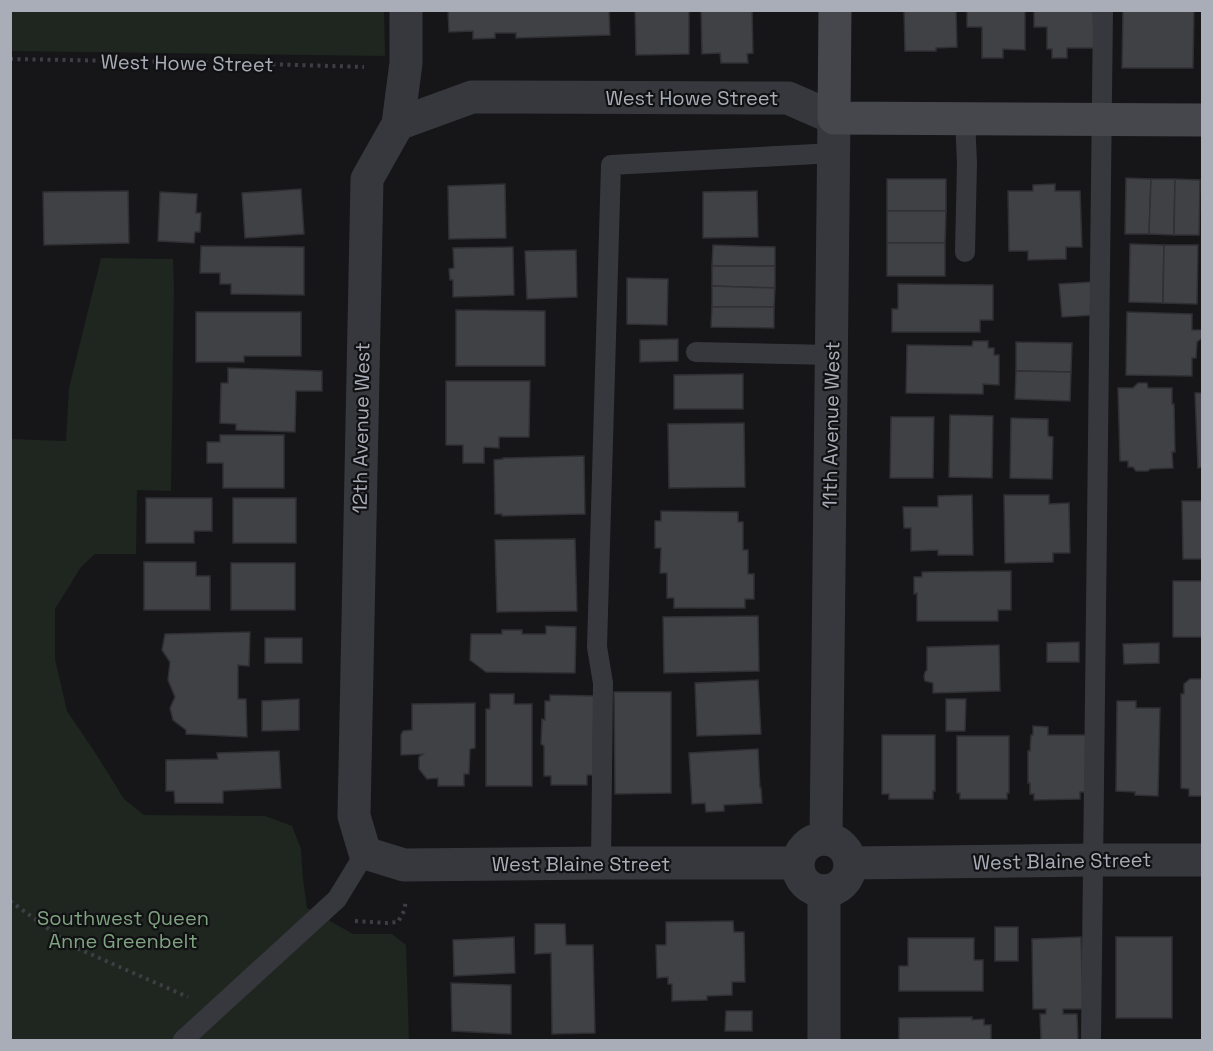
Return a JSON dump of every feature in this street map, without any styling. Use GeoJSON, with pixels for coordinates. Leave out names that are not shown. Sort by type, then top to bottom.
{"type":"FeatureCollection","features":[{"type":"Feature","properties":{"kind":"street","name":"12th Avenue West"},"geometry":{"type":"LineString","coordinates":[[365,853],[354,816],[354,804],[367,179],[398,123],[406,63],[406,10]]}},
{"type":"Feature","properties":{"kind":"street","name":"11th Avenue West"},"geometry":{"type":"LineString","coordinates":[[826,839],[835,10]]}},
{"type":"Feature","properties":{"kind":"street","name":"West Howe Street"},"geometry":{"type":"LineString","coordinates":[[398,123],[472,97],[788,98],[834,118],[1203,120]]}},
{"type":"Feature","properties":{"kind":"street"},"geometry":{"type":"LineString","coordinates":[[826,839],[840,844],[846,850],[850,863],[848,876],[843,884],[836,889],[824,891],[812,889],[805,883],[800,876],[798,863],[801,852],[807,845],[814,840],[826,839]]}},
{"type":"Feature","properties":{"kind":"street","name":"West Blaine Street"},"geometry":{"type":"LineString","coordinates":[[365,853],[404,865],[798,863]]}},
{"type":"Feature","properties":{"kind":"street","name":"West Blaine Street"},"geometry":{"type":"LineString","coordinates":[[850,863],[1203,860]]}},
{"type":"Feature","properties":{"kind":"street"},"geometry":{"type":"LineString","coordinates":[[824,891],[824,1041]]}},
{"type":"Feature","properties":{"kind":"lane"},"geometry":{"type":"LineString","coordinates":[[1091,1041],[1103,10]]}},
{"type":"Feature","properties":{"kind":"lane"},"geometry":{"type":"LineString","coordinates":[[964,118],[967,163],[965,252]]}},
{"type":"Feature","properties":{"kind":"lane"},"geometry":{"type":"LineString","coordinates":[[601,863],[603,683],[597,647],[611,165],[834,153]]}},
{"type":"Feature","properties":{"kind":"lane"},"geometry":{"type":"LineString","coordinates":[[696,351],[832,355]]}},
{"type":"Feature","properties":{"kind":"lane"},"geometry":{"type":"LineString","coordinates":[[183,1041],[337,899],[365,853]]}},
{"type":"Feature","properties":{"kind":"path","name":"West Howe Street"},"geometry":{"type":"LineString","coordinates":[[10,59],[364,67]]}},
{"type":"Feature","properties":{"kind":"path"},"geometry":{"type":"LineString","coordinates":[[10,901],[72,946],[216,1010]]}},
{"type":"Feature","properties":{"kind":"path"},"geometry":{"type":"LineString","coordinates":[[325,910],[350,921],[398,922],[406,901]]}},
{"type":"Feature","properties":{"kind":"green space"},"geometry":{"type":"Polygon","coordinates":[[[11,10],[384,11],[385,56],[11,51],[11,10]]]}},
{"type":"Feature","properties":{"kind":"green space","name":"Southwest Queen Anne Greenbelt"},"geometry":{"type":"Polygon","coordinates":[[[101,258],[173,259],[171,491],[137,490],[136,554],[95,554],[81,567],[55,609],[55,659],[67,711],[124,799],[144,815],[265,816],[292,826],[301,849],[307,908],[353,934],[392,934],[406,945],[409,1040],[11,1040],[10,439],[66,441],[69,388],[101,258]]]}},
{"type":"Feature","properties":{"kind":"building"},"geometry":{"type":"Polygon","coordinates":[[[448,10],[609,10],[610,35],[516,38],[516,33],[495,33],[495,38],[473,39],[473,31],[449,32],[448,10]]]}},
{"type":"Feature","properties":{"kind":"building"},"geometry":{"type":"Polygon","coordinates":[[[635,10],[689,10],[689,54],[636,55],[635,10]]]}},
{"type":"Feature","properties":{"kind":"building"},"geometry":{"type":"Polygon","coordinates":[[[701,10],[752,10],[753,53],[747,54],[748,63],[721,63],[720,53],[702,54],[701,10]]]}},
{"type":"Feature","properties":{"kind":"building"},"geometry":{"type":"Polygon","coordinates":[[[904,10],[956,10],[957,47],[936,48],[936,51],[905,51],[904,10]]]}},
{"type":"Feature","properties":{"kind":"building"},"geometry":{"type":"Polygon","coordinates":[[[967,10],[1025,10],[1025,50],[1003,49],[1003,58],[982,58],[982,27],[967,27],[967,10]]]}},
{"type":"Feature","properties":{"kind":"building"},"geometry":{"type":"Polygon","coordinates":[[[1034,10],[1093,10],[1095,48],[1067,48],[1067,58],[1052,58],[1052,49],[1047,49],[1047,27],[1034,27],[1034,10]]]}},
{"type":"Feature","properties":{"kind":"building"},"geometry":{"type":"Polygon","coordinates":[[[1123,10],[1194,10],[1193,68],[1122,68],[1123,10]]]}},
{"type":"Feature","properties":{"kind":"building"},"geometry":{"type":"Polygon","coordinates":[[[1126,178],[1151,179],[1149,234],[1125,234],[1126,178]]]}},
{"type":"Feature","properties":{"kind":"building"},"geometry":{"type":"Polygon","coordinates":[[[887,179],[946,179],[946,211],[887,211],[887,179]]]}},
{"type":"Feature","properties":{"kind":"building"},"geometry":{"type":"Polygon","coordinates":[[[1151,179],[1175,179],[1174,235],[1149,234],[1151,179]]]}},
{"type":"Feature","properties":{"kind":"building"},"geometry":{"type":"Polygon","coordinates":[[[1175,179],[1200,180],[1199,235],[1174,235],[1175,179]]]}},
{"type":"Feature","properties":{"kind":"building"},"geometry":{"type":"Polygon","coordinates":[[[505,184],[506,238],[449,239],[448,186],[505,184]]]}},
{"type":"Feature","properties":{"kind":"building"},"geometry":{"type":"Polygon","coordinates":[[[1055,184],[1055,191],[1080,191],[1082,247],[1066,247],[1066,259],[1028,260],[1028,251],[1009,251],[1008,191],[1033,191],[1033,185],[1055,184]]]}},
{"type":"Feature","properties":{"kind":"building"},"geometry":{"type":"Polygon","coordinates":[[[301,189],[304,234],[245,238],[242,193],[301,189]]]}},
{"type":"Feature","properties":{"kind":"building"},"geometry":{"type":"Polygon","coordinates":[[[128,191],[129,243],[44,245],[43,192],[128,191]]]}},
{"type":"Feature","properties":{"kind":"building"},"geometry":{"type":"Polygon","coordinates":[[[757,191],[758,237],[703,238],[703,192],[757,191]]]}},
{"type":"Feature","properties":{"kind":"building"},"geometry":{"type":"Polygon","coordinates":[[[160,192],[197,194],[196,213],[201,213],[200,232],[195,232],[194,243],[158,241],[160,192]]]}},
{"type":"Feature","properties":{"kind":"building"},"geometry":{"type":"Polygon","coordinates":[[[887,211],[946,211],[945,243],[887,243],[887,211]]]}},
{"type":"Feature","properties":{"kind":"building"},"geometry":{"type":"Polygon","coordinates":[[[887,243],[945,243],[945,276],[887,276],[887,243]]]}},
{"type":"Feature","properties":{"kind":"building"},"geometry":{"type":"Polygon","coordinates":[[[1130,244],[1164,245],[1163,303],[1129,302],[1130,244]]]}},
{"type":"Feature","properties":{"kind":"building"},"geometry":{"type":"Polygon","coordinates":[[[713,245],[775,247],[775,266],[712,266],[713,245]]]}},
{"type":"Feature","properties":{"kind":"building"},"geometry":{"type":"Polygon","coordinates":[[[1164,245],[1198,245],[1197,304],[1163,303],[1164,245]]]}},
{"type":"Feature","properties":{"kind":"building"},"geometry":{"type":"Polygon","coordinates":[[[201,246],[304,247],[304,295],[231,294],[231,284],[220,284],[220,273],[200,273],[201,246]]]}},
{"type":"Feature","properties":{"kind":"building"},"geometry":{"type":"Polygon","coordinates":[[[513,247],[514,295],[453,297],[453,280],[450,280],[449,269],[454,268],[453,248],[513,247]]]}},
{"type":"Feature","properties":{"kind":"building"},"geometry":{"type":"Polygon","coordinates":[[[576,250],[577,297],[527,299],[525,251],[576,250]]]}},
{"type":"Feature","properties":{"kind":"building"},"geometry":{"type":"Polygon","coordinates":[[[712,266],[775,266],[775,288],[712,286],[712,266]]]}},
{"type":"Feature","properties":{"kind":"building"},"geometry":{"type":"Polygon","coordinates":[[[627,278],[668,279],[667,325],[627,324],[627,278]]]}},
{"type":"Feature","properties":{"kind":"building"},"geometry":{"type":"Polygon","coordinates":[[[1092,282],[1094,315],[1062,317],[1059,284],[1092,282]]]}},
{"type":"Feature","properties":{"kind":"building"},"geometry":{"type":"Polygon","coordinates":[[[898,284],[993,285],[993,320],[980,320],[980,332],[892,332],[892,309],[898,309],[898,284]]]}},
{"type":"Feature","properties":{"kind":"building"},"geometry":{"type":"Polygon","coordinates":[[[712,286],[775,288],[774,307],[712,307],[712,286]]]}},
{"type":"Feature","properties":{"kind":"building"},"geometry":{"type":"Polygon","coordinates":[[[712,307],[774,307],[774,328],[711,327],[712,307]]]}},
{"type":"Feature","properties":{"kind":"building"},"geometry":{"type":"Polygon","coordinates":[[[456,310],[545,311],[545,366],[456,366],[456,310]]]}},
{"type":"Feature","properties":{"kind":"building"},"geometry":{"type":"Polygon","coordinates":[[[196,312],[301,312],[301,356],[244,356],[244,362],[196,362],[196,312]]]}},
{"type":"Feature","properties":{"kind":"building"},"geometry":{"type":"Polygon","coordinates":[[[1127,312],[1192,314],[1192,330],[1202,330],[1202,338],[1197,342],[1196,358],[1192,358],[1192,376],[1126,375],[1127,312]]]}},
{"type":"Feature","properties":{"kind":"building"},"geometry":{"type":"Polygon","coordinates":[[[678,339],[678,361],[640,362],[640,340],[678,339]]]}},
{"type":"Feature","properties":{"kind":"building"},"geometry":{"type":"Polygon","coordinates":[[[973,341],[988,341],[988,348],[994,348],[994,355],[999,355],[999,385],[983,384],[983,394],[906,393],[907,345],[972,346],[973,341]]]}},
{"type":"Feature","properties":{"kind":"building"},"geometry":{"type":"Polygon","coordinates":[[[1016,342],[1072,343],[1071,372],[1016,371],[1016,342]]]}},
{"type":"Feature","properties":{"kind":"building"},"geometry":{"type":"Polygon","coordinates":[[[228,368],[322,371],[322,391],[296,391],[295,432],[236,430],[236,424],[220,423],[221,383],[228,383],[228,368]]]}},
{"type":"Feature","properties":{"kind":"building"},"geometry":{"type":"Polygon","coordinates":[[[1016,371],[1071,372],[1070,401],[1015,399],[1016,371]]]}},
{"type":"Feature","properties":{"kind":"building"},"geometry":{"type":"Polygon","coordinates":[[[743,374],[743,409],[674,409],[674,375],[743,374]]]}},
{"type":"Feature","properties":{"kind":"building"},"geometry":{"type":"Polygon","coordinates":[[[446,381],[530,381],[529,437],[499,437],[499,448],[484,447],[484,463],[463,463],[463,445],[446,445],[446,381]]]}},
{"type":"Feature","properties":{"kind":"building"},"geometry":{"type":"Polygon","coordinates":[[[1138,383],[1147,383],[1148,388],[1172,388],[1175,452],[1172,452],[1173,468],[1136,471],[1133,467],[1128,467],[1128,461],[1120,461],[1118,388],[1133,388],[1138,383]]]}},
{"type":"Feature","properties":{"kind":"building"},"geometry":{"type":"Polygon","coordinates":[[[1195,393],[1202,393],[1202,467],[1198,468],[1195,393]]]}},
{"type":"Feature","properties":{"kind":"building"},"geometry":{"type":"Polygon","coordinates":[[[950,415],[993,416],[992,478],[949,477],[950,415]]]}},
{"type":"Feature","properties":{"kind":"building"},"geometry":{"type":"Polygon","coordinates":[[[891,417],[934,417],[933,478],[890,478],[891,417]]]}},
{"type":"Feature","properties":{"kind":"building"},"geometry":{"type":"Polygon","coordinates":[[[1011,418],[1048,419],[1048,436],[1053,437],[1052,479],[1010,478],[1011,418]]]}},
{"type":"Feature","properties":{"kind":"building"},"geometry":{"type":"Polygon","coordinates":[[[744,423],[745,487],[669,488],[668,424],[744,423]]]}},
{"type":"Feature","properties":{"kind":"building"},"geometry":{"type":"Polygon","coordinates":[[[220,435],[284,435],[284,488],[223,488],[223,463],[207,463],[207,442],[220,442],[220,435]]]}},
{"type":"Feature","properties":{"kind":"building"},"geometry":{"type":"Polygon","coordinates":[[[584,456],[585,514],[502,516],[502,514],[495,514],[494,460],[584,456]]]}},
{"type":"Feature","properties":{"kind":"building"},"geometry":{"type":"Polygon","coordinates":[[[972,495],[973,555],[938,555],[938,550],[911,551],[911,528],[904,528],[903,507],[938,507],[938,496],[972,495]]]}},
{"type":"Feature","properties":{"kind":"building"},"geometry":{"type":"Polygon","coordinates":[[[1004,495],[1049,495],[1049,504],[1069,503],[1070,553],[1053,553],[1053,562],[1005,563],[1004,495]]]}},
{"type":"Feature","properties":{"kind":"building"},"geometry":{"type":"Polygon","coordinates":[[[146,498],[212,498],[212,531],[194,531],[194,543],[146,543],[146,498]]]}},
{"type":"Feature","properties":{"kind":"building"},"geometry":{"type":"Polygon","coordinates":[[[233,498],[296,498],[296,543],[233,543],[233,498]]]}},
{"type":"Feature","properties":{"kind":"building"},"geometry":{"type":"Polygon","coordinates":[[[1182,501],[1202,501],[1202,559],[1183,559],[1182,501]]]}},
{"type":"Feature","properties":{"kind":"building"},"geometry":{"type":"Polygon","coordinates":[[[661,511],[738,512],[738,522],[743,522],[743,550],[748,550],[748,574],[754,574],[754,599],[745,599],[745,608],[674,608],[674,598],[667,598],[667,573],[660,573],[661,548],[655,548],[655,521],[661,521],[661,511]]]}},
{"type":"Feature","properties":{"kind":"building"},"geometry":{"type":"Polygon","coordinates":[[[575,539],[577,611],[497,612],[495,540],[575,539]]]}},
{"type":"Feature","properties":{"kind":"building"},"geometry":{"type":"Polygon","coordinates":[[[144,562],[196,562],[196,576],[210,576],[210,610],[144,610],[144,562]]]}},
{"type":"Feature","properties":{"kind":"building"},"geometry":{"type":"Polygon","coordinates":[[[231,563],[295,563],[295,610],[231,610],[231,563]]]}},
{"type":"Feature","properties":{"kind":"building"},"geometry":{"type":"Polygon","coordinates":[[[1011,571],[1011,610],[998,610],[998,621],[917,621],[917,593],[914,594],[914,577],[922,577],[922,572],[1011,571]]]}},
{"type":"Feature","properties":{"kind":"building"},"geometry":{"type":"Polygon","coordinates":[[[1173,581],[1202,581],[1202,637],[1173,637],[1173,581]]]}},
{"type":"Feature","properties":{"kind":"building"},"geometry":{"type":"Polygon","coordinates":[[[758,616],[759,671],[664,673],[663,617],[758,616]]]}},
{"type":"Feature","properties":{"kind":"building"},"geometry":{"type":"Polygon","coordinates":[[[546,626],[576,627],[575,673],[486,672],[470,660],[471,634],[502,634],[502,630],[522,630],[522,634],[546,634],[546,626]]]}},
{"type":"Feature","properties":{"kind":"building"},"geometry":{"type":"Polygon","coordinates":[[[250,632],[249,666],[238,665],[238,699],[246,699],[247,737],[186,734],[186,730],[173,720],[170,708],[175,697],[168,680],[170,662],[162,650],[165,634],[250,632]]]}},
{"type":"Feature","properties":{"kind":"building"},"geometry":{"type":"Polygon","coordinates":[[[265,638],[302,638],[302,663],[265,663],[265,638]]]}},
{"type":"Feature","properties":{"kind":"building"},"geometry":{"type":"Polygon","coordinates":[[[1079,642],[1079,662],[1047,662],[1047,643],[1079,642]]]}},
{"type":"Feature","properties":{"kind":"building"},"geometry":{"type":"Polygon","coordinates":[[[1159,643],[1159,663],[1124,664],[1123,644],[1159,643]]]}},
{"type":"Feature","properties":{"kind":"building"},"geometry":{"type":"Polygon","coordinates":[[[999,645],[1000,691],[933,693],[933,683],[925,681],[927,647],[999,645]]]}},
{"type":"Feature","properties":{"kind":"building"},"geometry":{"type":"Polygon","coordinates":[[[1190,679],[1202,679],[1202,796],[1189,796],[1189,789],[1181,788],[1181,694],[1184,694],[1184,684],[1190,679]]]}},
{"type":"Feature","properties":{"kind":"building"},"geometry":{"type":"Polygon","coordinates":[[[758,680],[761,734],[697,736],[695,683],[758,680]]]}},
{"type":"Feature","properties":{"kind":"building"},"geometry":{"type":"Polygon","coordinates":[[[614,692],[671,692],[671,793],[615,794],[614,692]]]}},
{"type":"Feature","properties":{"kind":"building"},"geometry":{"type":"Polygon","coordinates":[[[490,694],[514,694],[514,704],[532,704],[532,786],[486,786],[486,709],[490,709],[490,694]]]}},
{"type":"Feature","properties":{"kind":"building"},"geometry":{"type":"Polygon","coordinates":[[[550,695],[594,696],[593,775],[587,775],[587,785],[551,785],[551,776],[544,776],[544,746],[541,744],[542,719],[545,720],[545,701],[550,701],[550,695]]]}},
{"type":"Feature","properties":{"kind":"building"},"geometry":{"type":"Polygon","coordinates":[[[299,699],[299,730],[262,731],[262,701],[299,699]]]}},
{"type":"Feature","properties":{"kind":"building"},"geometry":{"type":"Polygon","coordinates":[[[946,699],[966,699],[965,731],[946,731],[946,699]]]}},
{"type":"Feature","properties":{"kind":"building"},"geometry":{"type":"Polygon","coordinates":[[[1117,701],[1136,701],[1136,708],[1160,708],[1158,796],[1116,791],[1117,701]]]}},
{"type":"Feature","properties":{"kind":"building"},"geometry":{"type":"Polygon","coordinates":[[[475,703],[475,748],[470,749],[469,774],[464,774],[464,786],[438,786],[438,778],[427,779],[419,769],[419,757],[423,754],[401,755],[401,735],[403,731],[412,730],[412,704],[475,703]]]}},
{"type":"Feature","properties":{"kind":"building"},"geometry":{"type":"Polygon","coordinates":[[[1033,726],[1048,727],[1048,735],[1086,735],[1087,792],[1080,792],[1080,799],[1034,800],[1034,794],[1030,794],[1028,751],[1030,751],[1033,726]]]}},
{"type":"Feature","properties":{"kind":"building"},"geometry":{"type":"Polygon","coordinates":[[[882,735],[935,735],[933,799],[889,799],[889,794],[882,794],[882,735]]]}},
{"type":"Feature","properties":{"kind":"building"},"geometry":{"type":"Polygon","coordinates":[[[957,736],[1009,736],[1009,793],[1007,793],[1007,799],[960,799],[960,793],[957,793],[957,736]]]}},
{"type":"Feature","properties":{"kind":"building"},"geometry":{"type":"Polygon","coordinates":[[[758,749],[762,803],[724,805],[724,811],[706,812],[705,803],[692,804],[689,753],[758,749]]]}},
{"type":"Feature","properties":{"kind":"building"},"geometry":{"type":"Polygon","coordinates":[[[279,751],[281,788],[223,791],[223,803],[175,803],[174,791],[166,791],[166,760],[218,759],[217,753],[279,751]]]}},
{"type":"Feature","properties":{"kind":"building"},"geometry":{"type":"Polygon","coordinates":[[[733,921],[734,932],[744,932],[745,982],[732,982],[732,995],[707,996],[707,1000],[672,1001],[672,984],[668,984],[668,977],[657,978],[656,945],[666,945],[666,922],[733,921]]]}},
{"type":"Feature","properties":{"kind":"building"},"geometry":{"type":"Polygon","coordinates":[[[535,924],[565,924],[566,945],[593,945],[595,1033],[552,1034],[551,953],[535,954],[535,924]]]}},
{"type":"Feature","properties":{"kind":"building"},"geometry":{"type":"Polygon","coordinates":[[[995,927],[1018,927],[1018,961],[995,961],[995,927]]]}},
{"type":"Feature","properties":{"kind":"building"},"geometry":{"type":"Polygon","coordinates":[[[514,937],[515,973],[454,976],[453,940],[514,937]]]}},
{"type":"Feature","properties":{"kind":"building"},"geometry":{"type":"Polygon","coordinates":[[[1081,937],[1083,1009],[1063,1009],[1063,1014],[1077,1014],[1078,1040],[1041,1040],[1040,1014],[1046,1014],[1046,1009],[1033,1009],[1032,939],[1081,937]]]}},
{"type":"Feature","properties":{"kind":"building"},"geometry":{"type":"Polygon","coordinates":[[[1116,937],[1172,937],[1172,1018],[1116,1018],[1116,937]]]}},
{"type":"Feature","properties":{"kind":"building"},"geometry":{"type":"Polygon","coordinates":[[[908,938],[974,938],[974,960],[983,960],[983,991],[899,991],[899,966],[908,966],[908,938]]]}},
{"type":"Feature","properties":{"kind":"building"},"geometry":{"type":"Polygon","coordinates":[[[451,983],[511,985],[511,1034],[452,1031],[451,983]]]}},
{"type":"Feature","properties":{"kind":"building"},"geometry":{"type":"Polygon","coordinates":[[[726,1011],[752,1011],[752,1031],[725,1031],[726,1011]]]}},
{"type":"Feature","properties":{"kind":"building"},"geometry":{"type":"Polygon","coordinates":[[[972,1017],[972,1020],[984,1019],[984,1025],[991,1025],[991,1040],[899,1040],[899,1018],[972,1017]]]}}]}
